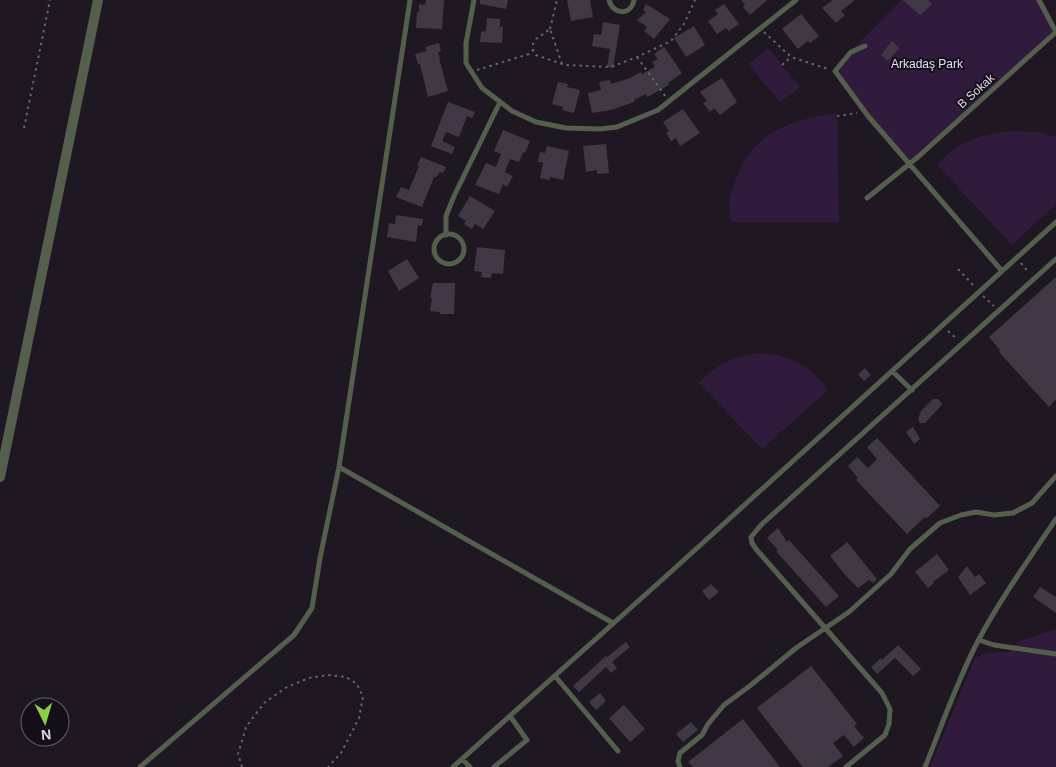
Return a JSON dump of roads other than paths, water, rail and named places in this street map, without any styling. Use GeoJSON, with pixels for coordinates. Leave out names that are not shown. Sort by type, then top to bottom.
{"type":"FeatureCollection","features":[{"type":"Feature","properties":{"kind":"street"},"geometry":{"type":"LineString","coordinates":[[0,477],[98,0]]}},
{"type":"Feature","properties":{"kind":"lane"},"geometry":{"type":"LineString","coordinates":[[140,767],[294,635],[312,608],[339,466],[410,0]]}},
{"type":"Feature","properties":{"kind":"lane"},"geometry":{"type":"LineString","coordinates":[[474,0],[466,42],[466,63],[482,88],[512,111],[536,122],[566,128],[600,129],[617,127],[658,110],[796,0]]}},
{"type":"Feature","properties":{"kind":"lane"},"geometry":{"type":"LineString","coordinates":[[609,0],[614,10],[622,12],[630,9],[634,0]]}},
{"type":"Feature","properties":{"kind":"lane"},"geometry":{"type":"LineString","coordinates":[[1039,0],[1056,32]]}},
{"type":"Feature","properties":{"kind":"lane","name":"B Sokak"},"geometry":{"type":"LineString","coordinates":[[867,198],[910,164],[1056,32]]}},
{"type":"Feature","properties":{"kind":"lane"},"geometry":{"type":"LineString","coordinates":[[865,46],[851,52],[835,71],[866,112],[1002,271]]}},
{"type":"Feature","properties":{"kind":"lane"},"geometry":{"type":"LineString","coordinates":[[446,235],[446,216],[454,196],[500,102]]}},
{"type":"Feature","properties":{"kind":"lane"},"geometry":{"type":"LineString","coordinates":[[454,767],[1056,222]]}},
{"type":"Feature","properties":{"kind":"lane"},"geometry":{"type":"LineString","coordinates":[[446,235],[455,236],[460,240],[463,251],[462,256],[453,263],[448,264],[440,261],[435,254],[435,243],[446,235]]}},
{"type":"Feature","properties":{"kind":"lane"},"geometry":{"type":"LineString","coordinates":[[846,767],[885,735],[889,724],[890,709],[882,693],[756,549],[751,537],[761,525],[1056,259]]}},
{"type":"Feature","properties":{"kind":"lane"},"geometry":{"type":"LineString","coordinates":[[892,371],[912,390]]}},
{"type":"Feature","properties":{"kind":"lane"},"geometry":{"type":"LineString","coordinates":[[339,466],[613,623]]}},
{"type":"Feature","properties":{"kind":"lane"},"geometry":{"type":"LineString","coordinates":[[680,767],[678,762],[680,753],[702,735],[708,724],[724,705],[796,648],[849,612],[891,574],[910,549],[940,523],[961,515],[976,512],[994,515],[1013,513],[1032,503],[1056,476]]}},
{"type":"Feature","properties":{"kind":"lane"},"geometry":{"type":"LineString","coordinates":[[925,767],[979,640],[1009,588],[1056,519]]}},
{"type":"Feature","properties":{"kind":"lane"},"geometry":{"type":"LineString","coordinates":[[979,640],[994,645],[1056,654]]}},
{"type":"Feature","properties":{"kind":"lane"},"geometry":{"type":"LineString","coordinates":[[555,676],[618,751]]}},
{"type":"Feature","properties":{"kind":"lane"},"geometry":{"type":"LineString","coordinates":[[494,767],[527,740],[510,716]]}},
{"type":"Feature","properties":{"kind":"lane"},"geometry":{"type":"LineString","coordinates":[[462,759],[470,767]]}},
{"type":"Feature","properties":{"kind":"park label","name":"Arkadaş Park"},"geometry":{"type":"Point","coordinates":[927,64]}}]}
